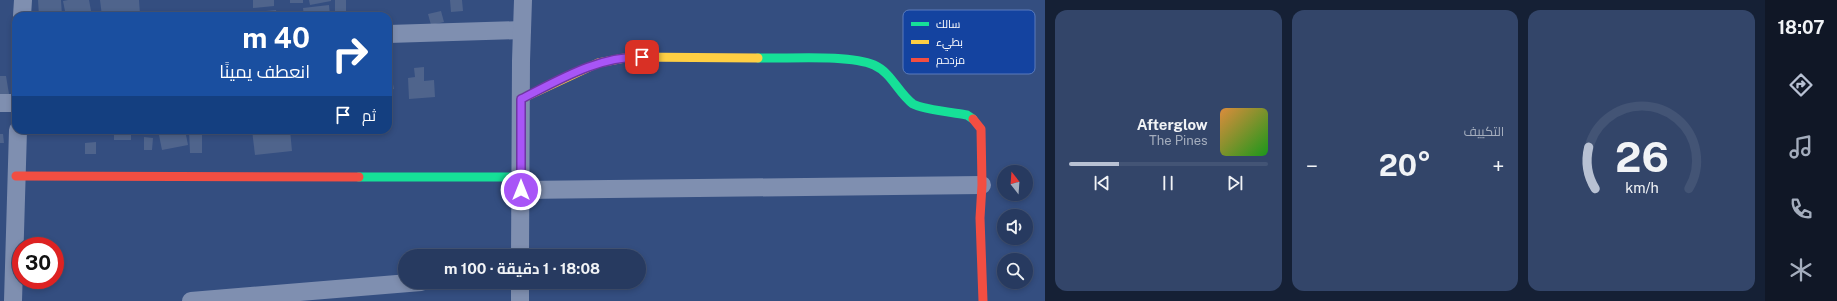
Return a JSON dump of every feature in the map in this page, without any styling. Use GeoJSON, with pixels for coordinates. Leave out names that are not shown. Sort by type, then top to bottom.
{"type":"FeatureCollection","features":[{"type":"Feature","properties":{"kind":"street"},"geometry":{"type":"LineString","coordinates":[[22,12],[23,0]]}},
{"type":"Feature","properties":{"kind":"street"},"geometry":{"type":"LineString","coordinates":[[520,249],[523,0]]}},
{"type":"Feature","properties":{"kind":"street"},"geometry":{"type":"LineString","coordinates":[[392,34],[522,30]]}},
{"type":"Feature","properties":{"kind":"street"},"geometry":{"type":"LineString","coordinates":[[521,99],[598,63],[630,57],[819,58],[865,61],[878,67],[889,76],[908,100],[915,104],[966,115],[976,121],[981,130],[982,185],[980,218],[983,301]]}},
{"type":"Feature","properties":{"kind":"street"},"geometry":{"type":"LineString","coordinates":[[0,103],[12,103]]}},
{"type":"Feature","properties":{"kind":"street"},"geometry":{"type":"LineString","coordinates":[[13,301],[8,225],[16,176],[18,134]]}},
{"type":"Feature","properties":{"kind":"street"},"geometry":{"type":"LineString","coordinates":[[16,176],[521,184],[982,185]]}},
{"type":"Feature","properties":{"kind":"street"},"geometry":{"type":"LineString","coordinates":[[191,301],[398,284]]}},
{"type":"Feature","properties":{"kind":"street"},"geometry":{"type":"LineString","coordinates":[[520,289],[520,301]]}},
{"type":"Feature","properties":{"kind":"building"},"geometry":{"type":"Polygon","coordinates":[[[38,0],[61,0],[62,12],[39,12],[38,0]]]}},
{"type":"Feature","properties":{"kind":"building"},"geometry":{"type":"Polygon","coordinates":[[[89,0],[91,12],[65,12],[63,1],[89,0]]]}},
{"type":"Feature","properties":{"kind":"building"},"geometry":{"type":"Polygon","coordinates":[[[100,0],[139,0],[140,12],[102,12],[100,0]]]}},
{"type":"Feature","properties":{"kind":"building"},"geometry":{"type":"Polygon","coordinates":[[[253,0],[274,0],[274,6],[253,8],[253,0]]]}},
{"type":"Feature","properties":{"kind":"building"},"geometry":{"type":"Polygon","coordinates":[[[290,0],[303,0],[303,3],[290,3],[290,0]]]}},
{"type":"Feature","properties":{"kind":"building"},"geometry":{"type":"Polygon","coordinates":[[[309,0],[331,0],[331,1],[310,5],[309,0]]]}},
{"type":"Feature","properties":{"kind":"building"},"geometry":{"type":"Polygon","coordinates":[[[335,0],[346,0],[346,12],[335,12],[335,0]]]}},
{"type":"Feature","properties":{"kind":"building"},"geometry":{"type":"Polygon","coordinates":[[[450,0],[462,0],[463,11],[451,12],[450,0]]]}},
{"type":"Feature","properties":{"kind":"building"},"geometry":{"type":"Polygon","coordinates":[[[329,5],[330,12],[304,12],[303,8],[329,5]]]}},
{"type":"Feature","properties":{"kind":"building"},"geometry":{"type":"Polygon","coordinates":[[[276,10],[276,12],[266,12],[276,10]]]}},
{"type":"Feature","properties":{"kind":"building"},"geometry":{"type":"Polygon","coordinates":[[[441,11],[444,22],[431,25],[428,14],[441,11]]]}},
{"type":"Feature","properties":{"kind":"building"},"geometry":{"type":"Polygon","coordinates":[[[424,67],[424,81],[434,80],[435,97],[409,99],[408,78],[415,77],[414,68],[424,67]]]}},
{"type":"Feature","properties":{"kind":"building"},"geometry":{"type":"Polygon","coordinates":[[[0,76],[6,76],[9,94],[0,95],[0,76]]]}},
{"type":"Feature","properties":{"kind":"building"},"geometry":{"type":"Polygon","coordinates":[[[0,134],[3,134],[4,143],[0,143],[0,134]]]}},
{"type":"Feature","properties":{"kind":"building"},"geometry":{"type":"Polygon","coordinates":[[[114,134],[131,134],[131,140],[114,140],[114,134]]]}},
{"type":"Feature","properties":{"kind":"building"},"geometry":{"type":"Polygon","coordinates":[[[159,134],[186,134],[188,145],[162,150],[159,134]]]}},
{"type":"Feature","properties":{"kind":"building"},"geometry":{"type":"Polygon","coordinates":[[[189,134],[202,134],[202,153],[190,153],[189,134]]]}},
{"type":"Feature","properties":{"kind":"building"},"geometry":{"type":"Polygon","coordinates":[[[252,134],[290,134],[292,151],[255,155],[252,134]]]}},
{"type":"Feature","properties":{"kind":"building"},"geometry":{"type":"Polygon","coordinates":[[[144,137],[153,138],[152,150],[144,150],[144,137]]]}},
{"type":"Feature","properties":{"kind":"building"},"geometry":{"type":"Polygon","coordinates":[[[96,142],[96,154],[85,154],[85,143],[96,142]]]}},
{"type":"Feature","properties":{"kind":"traffic: fast"},"geometry":{"type":"LineString","coordinates":[[758,58],[834,58],[849,59],[874,65],[886,73],[913,104],[931,109],[967,115],[973,119]]}},
{"type":"Feature","properties":{"kind":"traffic: fast"},"geometry":{"type":"LineString","coordinates":[[359,177],[521,177]]}},
{"type":"Feature","properties":{"kind":"traffic: slow"},"geometry":{"type":"LineString","coordinates":[[521,99],[598,63],[630,57],[758,58]]}},
{"type":"Feature","properties":{"kind":"traffic: jam"},"geometry":{"type":"LineString","coordinates":[[973,119],[981,129],[982,185],[980,218],[983,301]]}},
{"type":"Feature","properties":{"kind":"traffic: jam"},"geometry":{"type":"LineString","coordinates":[[16,176],[359,177]]}},
{"type":"Feature","properties":{"kind":"route"},"geometry":{"type":"LineString","coordinates":[[521,190],[521,99],[598,63],[630,57],[642,57]]}}]}
